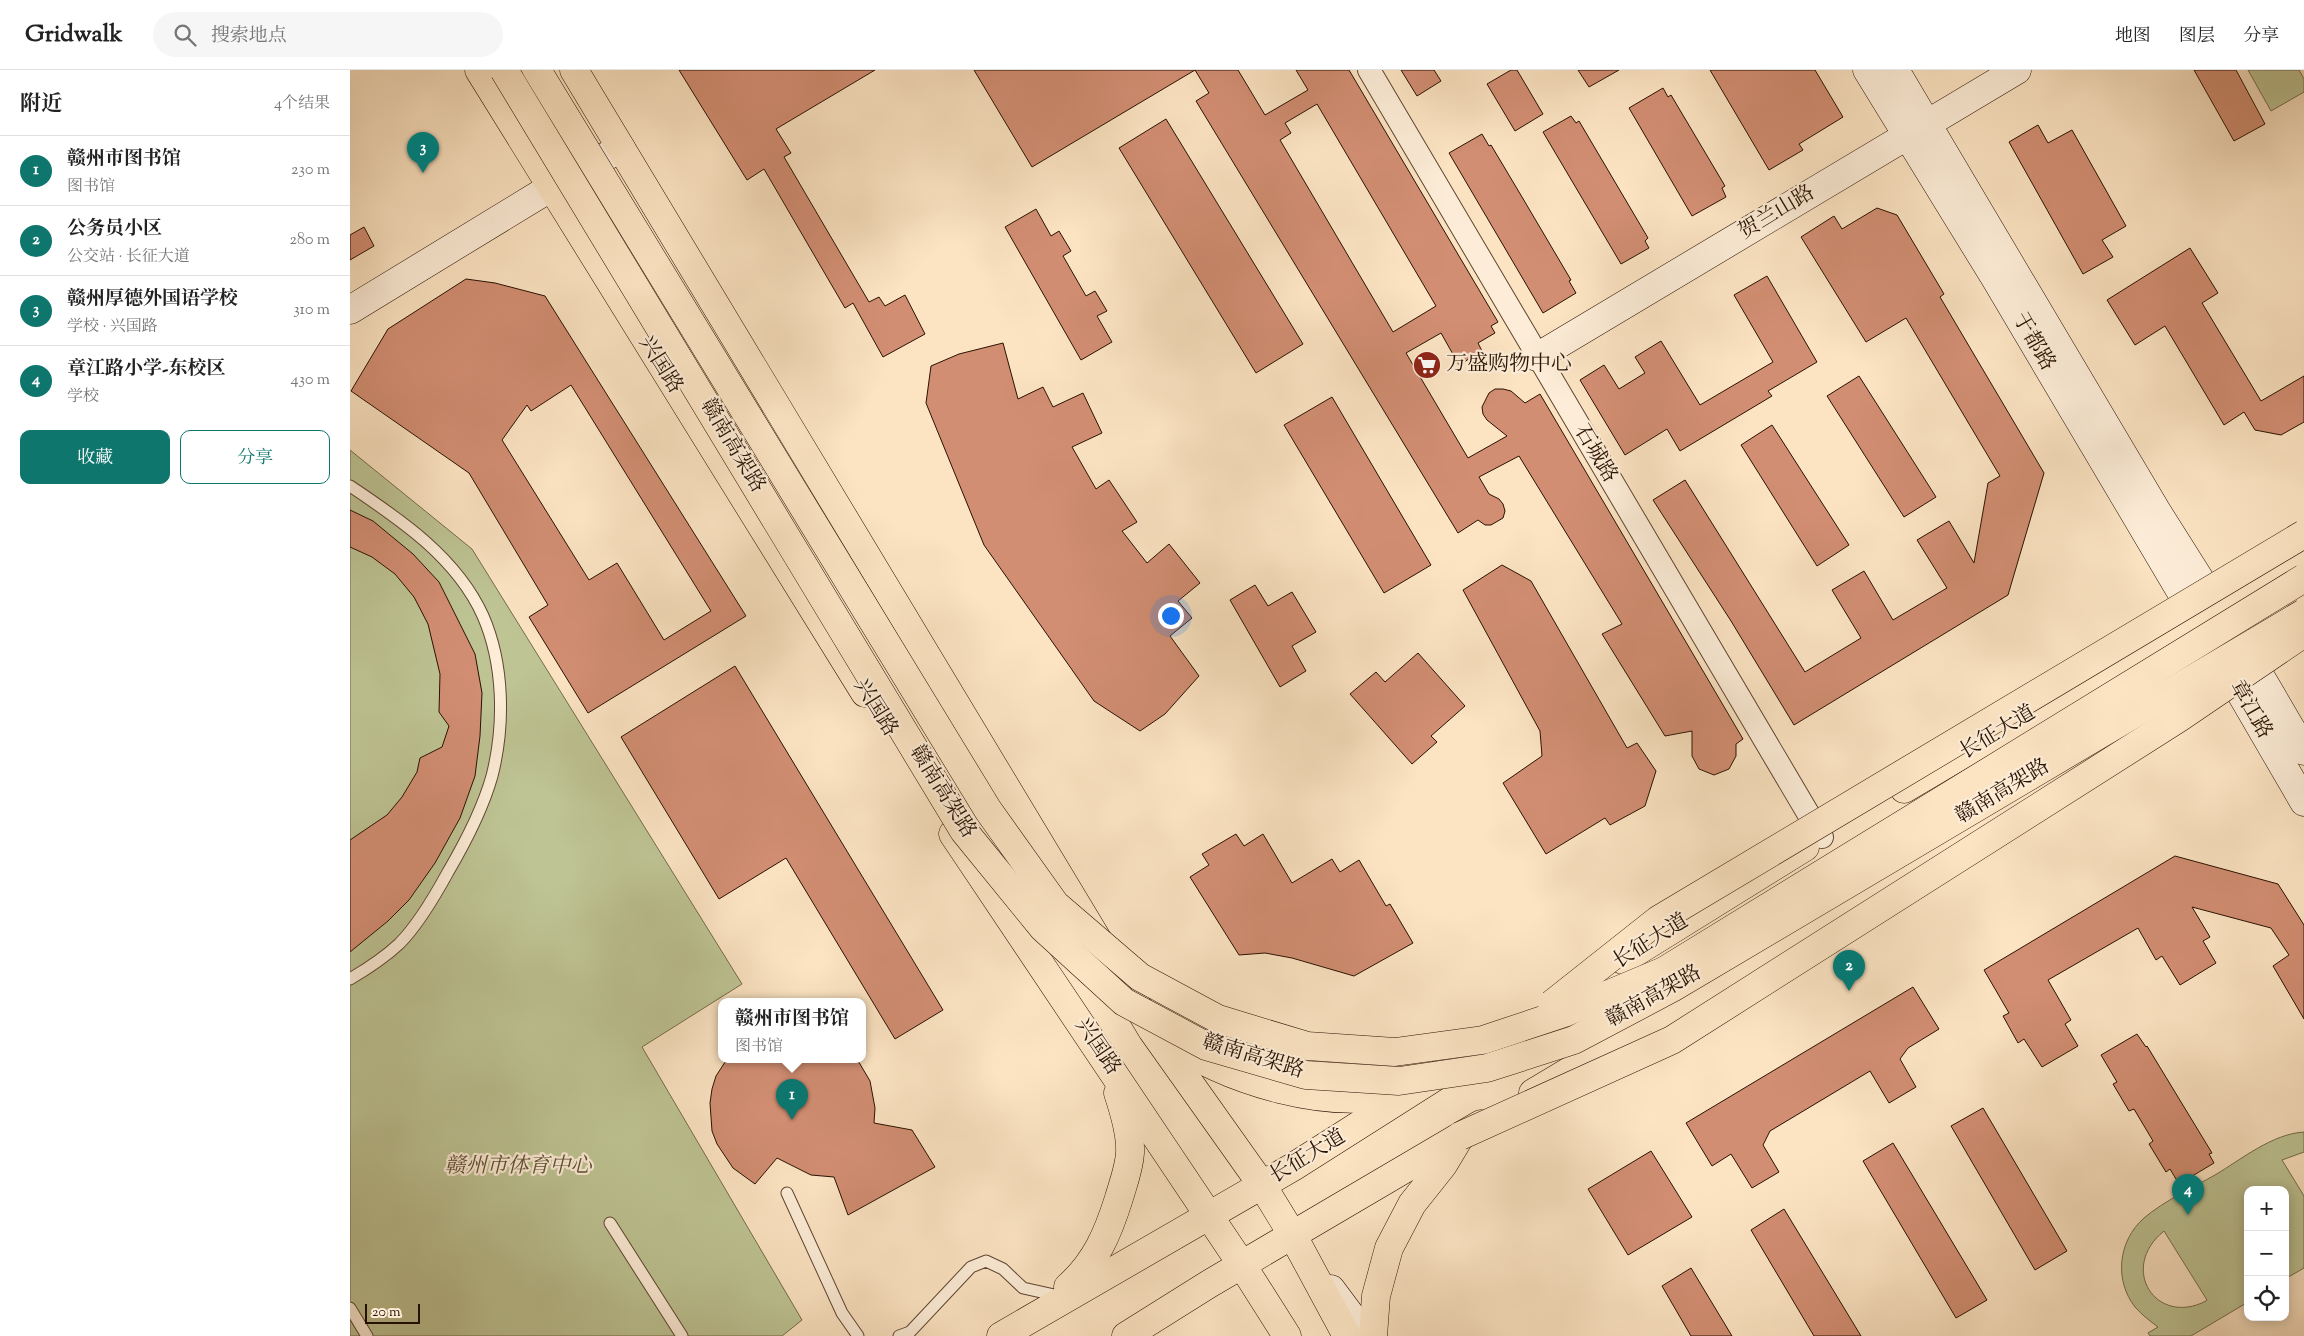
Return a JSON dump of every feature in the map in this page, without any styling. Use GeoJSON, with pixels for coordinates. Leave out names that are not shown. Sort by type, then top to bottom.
{"type":"FeatureCollection","features":[{"type":"Feature","properties":{"kind":"main road","name":"兴国路"},"geometry":{"type":"LineString","coordinates":[[479,70],[550,188],[954,836],[1091,1038],[1287,1336]]}},
{"type":"Feature","properties":{"kind":"main road","name":"赣南高架路"},"geometry":{"type":"LineString","coordinates":[[504,70],[964,831],[1043,928],[1124,1002],[1206,1046],[1306,1075],[1399,1081],[1487,1068],[1574,1040],[1672,988],[2304,613]]}},
{"type":"Feature","properties":{"kind":"main road","name":"赣南高架路"},"geometry":{"type":"LineString","coordinates":[[538,70],[988,810],[1055,904],[1140,977],[1218,1019],[1307,1046],[1395,1052],[1483,1040],[1564,1013],[1664,971],[2304,578]]}},
{"type":"Feature","properties":{"kind":"main road"},"geometry":{"type":"LineString","coordinates":[[574,70],[1152,1030],[1262,1185],[1292,1234],[1347,1336]]}},
{"type":"Feature","properties":{"kind":"main road"},"geometry":{"type":"LineString","coordinates":[[1552,1004],[1658,920],[2304,534]]}},
{"type":"Feature","properties":{"kind":"main road","name":"长征大道"},"geometry":{"type":"LineString","coordinates":[[1001,1336],[1060,1298],[1262,1185],[1822,837],[2304,553]]}},
{"type":"Feature","properties":{"kind":"main road"},"geometry":{"type":"LineString","coordinates":[[1126,1336],[1292,1234],[1460,1136],[2304,632]]}},
{"type":"Feature","properties":{"kind":"main road"},"geometry":{"type":"LineString","coordinates":[[1373,1336],[1376,1296],[1389,1248],[1412,1204],[1443,1165],[1460,1136],[1672,1040],[2179,718],[2304,632]]}},
{"type":"Feature","properties":{"kind":"main road"},"geometry":{"type":"LineString","coordinates":[[1152,1030],[1203,1062],[1238,1076],[1288,1091],[1335,1096],[1372,1097],[1400,1093],[1423,1086]]}},
{"type":"Feature","properties":{"kind":"main road"},"geometry":{"type":"LineString","coordinates":[[1060,1298],[1098,1252],[1108,1230],[1126,1175],[1130,1152],[1128,1128],[1114,1081],[1091,1038]]}},
{"type":"Feature","properties":{"kind":"street","name":"石城路"},"geometry":{"type":"LineString","coordinates":[[1369,70],[1822,837]]}},
{"type":"Feature","properties":{"kind":"street","name":"于都路"},"geometry":{"type":"LineString","coordinates":[[1866,70],[1917,130],[2151,502],[2206,611]]}},
{"type":"Feature","properties":{"kind":"street","name":"于都路"},"geometry":{"type":"LineString","coordinates":[[1896,70],[1917,130]]}},
{"type":"Feature","properties":{"kind":"street","name":"贺兰山路"},"geometry":{"type":"LineString","coordinates":[[1537,357],[2017,70]]}},
{"type":"Feature","properties":{"kind":"street"},"geometry":{"type":"LineString","coordinates":[[350,310],[550,188],[621,148]]}},
{"type":"Feature","properties":{"kind":"street","name":"章江路"},"geometry":{"type":"LineString","coordinates":[[2206,611],[2241,668],[2304,750]]}},
{"type":"Feature","properties":{"kind":"street","name":"章江路"},"geometry":{"type":"LineString","coordinates":[[2241,668],[2304,802]]}},
{"type":"Feature","properties":{"kind":"street"},"geometry":{"type":"LineString","coordinates":[[1292,1234],[1366,1336]]}},
{"type":"Feature","properties":{"kind":"street"},"geometry":{"type":"LineString","coordinates":[[1242,1265],[1280,1336]]}},
{"type":"Feature","properties":{"kind":"lane"},"geometry":{"type":"LineString","coordinates":[[350,486],[412,528],[460,577],[483,616],[496,657],[501,719],[492,776],[467,839],[436,893],[399,944],[350,979]]}},
{"type":"Feature","properties":{"kind":"lane"},"geometry":{"type":"LineString","coordinates":[[787,1193],[842,1314],[858,1336]]}},
{"type":"Feature","properties":{"kind":"lane"},"geometry":{"type":"LineString","coordinates":[[610,1224],[682,1336]]}},
{"type":"Feature","properties":{"kind":"lane"},"geometry":{"type":"LineString","coordinates":[[899,1336],[910,1332],[971,1267],[986,1261],[1003,1268],[1024,1288],[1060,1298]]}},
{"type":"Feature","properties":{"kind":"lane"},"geometry":{"type":"LineString","coordinates":[[350,1308],[367,1336]]}},
{"type":"Feature","properties":{"kind":"green space"},"geometry":{"type":"Polygon","coordinates":[[[2248,70],[2299,70],[2304,79],[2304,92],[2271,111],[2248,70]]]}},
{"type":"Feature","properties":{"kind":"green space","name":"赣州市体育中心"},"geometry":{"type":"Polygon","coordinates":[[[350,450],[472,549],[742,984],[642,1047],[802,1320],[782,1336],[350,1336],[350,450]]]}},
{"type":"Feature","properties":{"kind":"green space"},"geometry":{"type":"Polygon","coordinates":[[[2304,1132],[2304,1152],[2282,1160],[2304,1196],[2304,1268],[2289,1277],[2289,1186],[2244,1186],[2244,1304],[2191,1336],[2150,1336],[2148,1333],[2158,1327],[2135,1307],[2128,1296],[2122,1273],[2124,1249],[2135,1227],[2169,1200],[2280,1137],[2304,1132]],[[2164,1231],[2151,1246],[2144,1261],[2144,1276],[2149,1290],[2159,1300],[2172,1306],[2188,1307],[2206,1301],[2164,1231]]]}},
{"type":"Feature","properties":{"kind":"building"},"geometry":{"type":"Polygon","coordinates":[[[679,70],[875,70],[776,129],[791,153],[784,157],[869,302],[879,297],[885,306],[905,295],[925,334],[883,357],[853,303],[845,308],[764,169],[747,180],[679,70]]]}},
{"type":"Feature","properties":{"kind":"building"},"geometry":{"type":"Polygon","coordinates":[[[974,70],[1195,70],[1032,167],[974,70]]]}},
{"type":"Feature","properties":{"kind":"building"},"geometry":{"type":"Polygon","coordinates":[[[1195,70],[1238,70],[1265,115],[1308,90],[1296,70],[1349,70],[1498,322],[1491,326],[1495,333],[1478,343],[1482,351],[1459,365],[1441,333],[1406,353],[1468,458],[1507,436],[1487,420],[1483,414],[1482,407],[1489,393],[1495,389],[1511,391],[1525,403],[1540,394],[1743,739],[1736,744],[1736,756],[1729,769],[1714,775],[1699,769],[1692,756],[1692,731],[1665,736],[1602,634],[1622,624],[1519,456],[1479,477],[1489,494],[1499,499],[1503,504],[1505,511],[1503,518],[1491,525],[1485,525],[1478,520],[1458,533],[1196,101],[1209,93],[1195,70]],[[1317,104],[1285,123],[1291,133],[1280,140],[1393,332],[1436,306],[1317,104]]]}},
{"type":"Feature","properties":{"kind":"building"},"geometry":{"type":"Polygon","coordinates":[[[1401,70],[1434,70],[1441,81],[1417,96],[1401,70]]]}},
{"type":"Feature","properties":{"kind":"building"},"geometry":{"type":"Polygon","coordinates":[[[1511,70],[1517,70],[1543,114],[1515,131],[1487,84],[1511,70]]]}},
{"type":"Feature","properties":{"kind":"building"},"geometry":{"type":"Polygon","coordinates":[[[1578,70],[1619,70],[1589,87],[1578,70]]]}},
{"type":"Feature","properties":{"kind":"building"},"geometry":{"type":"Polygon","coordinates":[[[1710,70],[1815,70],[1843,117],[1799,144],[1803,150],[1769,170],[1710,70]]]}},
{"type":"Feature","properties":{"kind":"building"},"geometry":{"type":"Polygon","coordinates":[[[2194,70],[2236,70],[2265,124],[2234,141],[2194,70]]]}},
{"type":"Feature","properties":{"kind":"building"},"geometry":{"type":"Polygon","coordinates":[[[1663,88],[1668,97],[1671,95],[1725,186],[1722,188],[1726,197],[1692,216],[1629,108],[1663,88]]]}},
{"type":"Feature","properties":{"kind":"building"},"geometry":{"type":"Polygon","coordinates":[[[1571,116],[1576,123],[1579,121],[1648,238],[1645,241],[1649,248],[1621,264],[1543,132],[1571,116]]]}},
{"type":"Feature","properties":{"kind":"building"},"geometry":{"type":"Polygon","coordinates":[[[1166,119],[1303,344],[1256,373],[1119,148],[1166,119]]]}},
{"type":"Feature","properties":{"kind":"building"},"geometry":{"type":"Polygon","coordinates":[[[2038,125],[2048,143],[2072,130],[2126,226],[2102,240],[2113,257],[2083,274],[2009,142],[2038,125]]]}},
{"type":"Feature","properties":{"kind":"building"},"geometry":{"type":"Polygon","coordinates":[[[1482,134],[1489,146],[1491,145],[1522,197],[1571,280],[1569,281],[1576,293],[1543,313],[1449,153],[1482,134]]]}},
{"type":"Feature","properties":{"kind":"building"},"geometry":{"type":"Polygon","coordinates":[[[1877,208],[1897,215],[1944,294],[1940,297],[2044,473],[2008,595],[1794,725],[1731,621],[1653,500],[1685,480],[1805,672],[1861,638],[1832,590],[1864,571],[1893,620],[1947,588],[1917,540],[1949,521],[1974,563],[1988,483],[2000,476],[1906,318],[1866,342],[1801,237],[1834,216],[1842,229],[1877,208]]]}},
{"type":"Feature","properties":{"kind":"building"},"geometry":{"type":"Polygon","coordinates":[[[1036,209],[1051,236],[1059,231],[1071,251],[1063,256],[1086,296],[1095,291],[1107,311],[1097,316],[1112,342],[1081,360],[1005,227],[1036,209]]]}},
{"type":"Feature","properties":{"kind":"building"},"geometry":{"type":"Polygon","coordinates":[[[364,227],[374,246],[350,260],[350,235],[364,227]]]}},
{"type":"Feature","properties":{"kind":"building"},"geometry":{"type":"Polygon","coordinates":[[[2190,248],[2218,293],[2202,303],[2261,401],[2304,376],[2304,422],[2281,435],[2255,430],[2244,412],[2224,425],[2165,326],[2135,345],[2107,300],[2190,248]]]}},
{"type":"Feature","properties":{"kind":"building"},"geometry":{"type":"Polygon","coordinates":[[[1767,276],[1817,362],[1768,391],[1772,396],[1680,451],[1667,429],[1625,455],[1580,380],[1604,365],[1619,389],[1645,373],[1635,357],[1661,341],[1700,405],[1773,362],[1734,295],[1767,276]]]}},
{"type":"Feature","properties":{"kind":"building"},"geometry":{"type":"Polygon","coordinates":[[[466,279],[495,283],[545,296],[746,616],[588,713],[529,617],[548,605],[469,473],[351,391],[388,329],[466,279]],[[571,385],[531,411],[527,405],[502,440],[589,580],[617,563],[664,640],[711,611],[571,385]]]}},
{"type":"Feature","properties":{"kind":"building"},"geometry":{"type":"Polygon","coordinates":[[[1003,343],[1018,399],[1043,387],[1053,407],[1083,393],[1102,433],[1072,447],[1096,489],[1109,480],[1137,522],[1122,531],[1147,563],[1169,544],[1200,583],[1178,601],[1192,618],[1170,636],[1199,676],[1165,714],[1140,731],[1094,701],[984,545],[926,403],[931,366],[959,354],[1003,343]]]}},
{"type":"Feature","properties":{"kind":"building"},"geometry":{"type":"Polygon","coordinates":[[[1859,376],[1936,497],[1904,517],[1827,396],[1859,376]]]}},
{"type":"Feature","properties":{"kind":"building"},"geometry":{"type":"Polygon","coordinates":[[[1332,397],[1431,565],[1384,593],[1284,425],[1332,397]]]}},
{"type":"Feature","properties":{"kind":"building"},"geometry":{"type":"Polygon","coordinates":[[[1772,425],[1849,545],[1817,566],[1741,445],[1772,425]]]}},
{"type":"Feature","properties":{"kind":"building"},"geometry":{"type":"Polygon","coordinates":[[[350,510],[373,521],[413,554],[439,582],[475,654],[482,693],[480,736],[475,776],[460,818],[435,863],[409,900],[388,921],[350,952],[350,840],[387,815],[402,797],[417,772],[420,758],[442,747],[449,726],[439,712],[440,674],[428,624],[414,597],[395,574],[372,557],[350,547],[350,510]]]}},
{"type":"Feature","properties":{"kind":"building"},"geometry":{"type":"Polygon","coordinates":[[[1502,565],[1531,581],[1627,748],[1637,743],[1656,771],[1645,806],[1610,825],[1605,818],[1546,854],[1503,783],[1542,756],[1540,731],[1463,590],[1502,565]]]}},
{"type":"Feature","properties":{"kind":"building"},"geometry":{"type":"Polygon","coordinates":[[[1255,585],[1268,606],[1292,592],[1316,632],[1292,646],[1306,671],[1280,687],[1230,600],[1255,585]]]}},
{"type":"Feature","properties":{"kind":"building"},"geometry":{"type":"Polygon","coordinates":[[[1418,653],[1465,706],[1431,736],[1437,742],[1412,764],[1350,694],[1376,672],[1385,682],[1418,653]]]}},
{"type":"Feature","properties":{"kind":"building"},"geometry":{"type":"Polygon","coordinates":[[[735,666],[943,1010],[895,1039],[786,858],[719,899],[621,737],[735,666]]]}},
{"type":"Feature","properties":{"kind":"building"},"geometry":{"type":"Polygon","coordinates":[[[1236,834],[1244,846],[1263,834],[1292,883],[1332,859],[1340,872],[1359,860],[1386,906],[1390,904],[1413,943],[1354,976],[1292,958],[1265,953],[1239,955],[1190,877],[1209,865],[1202,854],[1236,834]]]}},
{"type":"Feature","properties":{"kind":"building"},"geometry":{"type":"Polygon","coordinates":[[[2175,856],[2278,884],[2304,925],[2304,1019],[2273,966],[2289,955],[2271,928],[2192,907],[2210,937],[2203,941],[2216,963],[2180,985],[2162,956],[2156,960],[2138,928],[2048,980],[2071,1020],[2065,1024],[2078,1046],[2042,1067],[2024,1039],[2018,1043],[2003,1016],[2009,1013],[1984,970],[2175,856]]]}},
{"type":"Feature","properties":{"kind":"building"},"geometry":{"type":"Polygon","coordinates":[[[1913,987],[1939,1029],[1908,1048],[1900,1059],[1916,1087],[1889,1103],[1870,1071],[1770,1131],[1763,1145],[1779,1172],[1752,1188],[1731,1154],[1712,1166],[1686,1123],[1913,987]]]}},
{"type":"Feature","properties":{"kind":"building"},"geometry":{"type":"Polygon","coordinates":[[[2137,1034],[2147,1046],[2212,1153],[2209,1154],[2214,1163],[2179,1184],[2170,1169],[2166,1172],[2149,1144],[2153,1141],[2134,1109],[2129,1111],[2113,1084],[2117,1082],[2101,1055],[2137,1034]]]}},
{"type":"Feature","properties":{"kind":"building"},"geometry":{"type":"Polygon","coordinates":[[[724,1063],[859,1063],[870,1081],[875,1108],[874,1123],[912,1130],[935,1167],[848,1215],[834,1177],[811,1175],[777,1158],[755,1184],[733,1168],[717,1144],[712,1131],[710,1103],[716,1076],[724,1063]]]}},
{"type":"Feature","properties":{"kind":"building"},"geometry":{"type":"Polygon","coordinates":[[[1983,1108],[2067,1251],[2035,1270],[1951,1126],[1983,1108]]]}},
{"type":"Feature","properties":{"kind":"building"},"geometry":{"type":"Polygon","coordinates":[[[1893,1143],[1987,1300],[1956,1318],[1863,1161],[1893,1143]]]}},
{"type":"Feature","properties":{"kind":"building"},"geometry":{"type":"Polygon","coordinates":[[[1651,1151],[1692,1217],[1628,1255],[1588,1189],[1651,1151]]]}},
{"type":"Feature","properties":{"kind":"building"},"geometry":{"type":"Polygon","coordinates":[[[1784,1209],[1861,1336],[1814,1336],[1751,1230],[1784,1209]]]}},
{"type":"Feature","properties":{"kind":"building"},"geometry":{"type":"Polygon","coordinates":[[[1691,1268],[1732,1336],[1691,1336],[1662,1286],[1691,1268]]]}},
{"type":"Feature","properties":{"kind":"place","name":"赣州厚德外国语学校"},"geometry":{"type":"Point","coordinates":[423,173]}},
{"type":"Feature","properties":{"kind":"place","name":"万盛购物中心"},"geometry":{"type":"Point","coordinates":[1427,365]}},
{"type":"Feature","properties":{"kind":"place","name":"公务员小区"},"geometry":{"type":"Point","coordinates":[1849,991]}},
{"type":"Feature","properties":{"kind":"place","name":"赣州市图书馆"},"geometry":{"type":"Point","coordinates":[792,1120]}},
{"type":"Feature","properties":{"kind":"place","name":"章江路小学-东校区"},"geometry":{"type":"Point","coordinates":[2188,1215]}}]}
